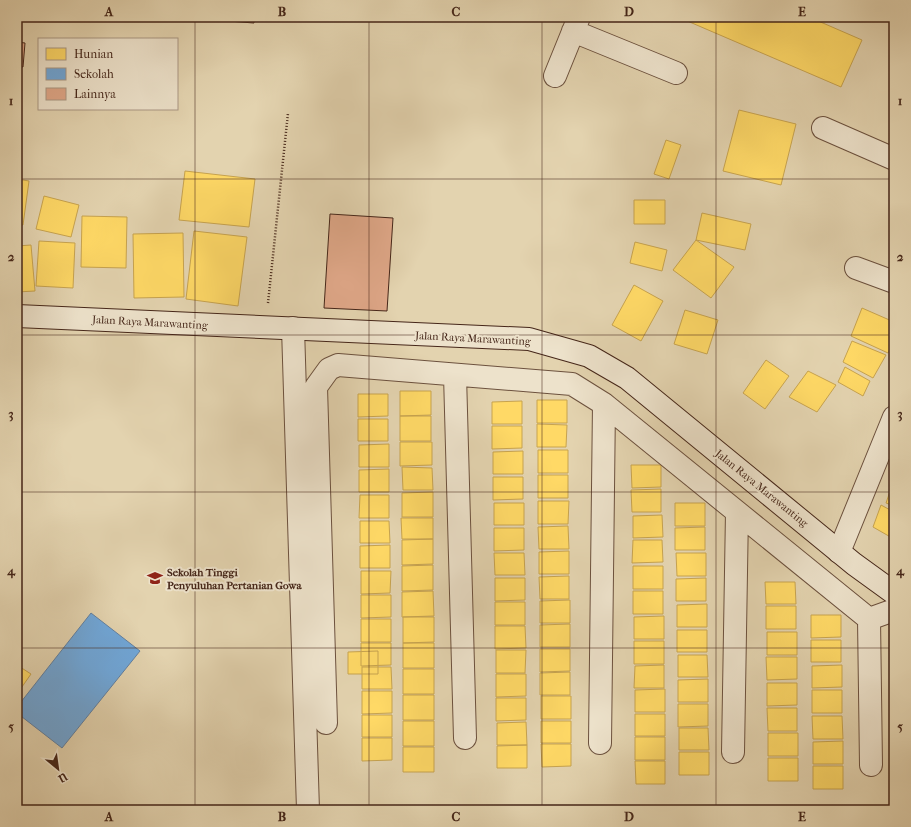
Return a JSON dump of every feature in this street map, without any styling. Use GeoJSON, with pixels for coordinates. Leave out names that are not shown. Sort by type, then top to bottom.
{"type":"FeatureCollection","features":[{"type":"Feature","properties":{"kind":"street"},"geometry":{"type":"LineString","coordinates":[[555,76],[576,24],[676,73]]}},
{"type":"Feature","properties":{"kind":"street"},"geometry":{"type":"LineString","coordinates":[[822,128],[894,159]]}},
{"type":"Feature","properties":{"kind":"street"},"geometry":{"type":"LineString","coordinates":[[856,268],[894,282]]}},
{"type":"Feature","properties":{"kind":"street","name":"Jalan Raya Marawanting"},"geometry":{"type":"LineString","coordinates":[[17,316],[529,339],[588,356],[627,378],[839,552],[894,593]]}},
{"type":"Feature","properties":{"kind":"street"},"geometry":{"type":"LineString","coordinates":[[293,328],[308,810]]}},
{"type":"Feature","properties":{"kind":"street"},"geometry":{"type":"LineString","coordinates":[[326,722],[316,387],[329,369],[338,365],[572,384],[604,404],[869,619]]}},
{"type":"Feature","properties":{"kind":"street"},"geometry":{"type":"LineString","coordinates":[[455,375],[465,738]]}},
{"type":"Feature","properties":{"kind":"street"},"geometry":{"type":"LineString","coordinates":[[600,743],[604,404]]}},
{"type":"Feature","properties":{"kind":"street"},"geometry":{"type":"LineString","coordinates":[[839,552],[894,417]]}},
{"type":"Feature","properties":{"kind":"street"},"geometry":{"type":"LineString","coordinates":[[733,752],[737,512]]}},
{"type":"Feature","properties":{"kind":"street"},"geometry":{"type":"LineString","coordinates":[[869,619],[894,610]]}},
{"type":"Feature","properties":{"kind":"street"},"geometry":{"type":"LineString","coordinates":[[869,619],[871,765]]}},
{"type":"Feature","properties":{"kind":"path"},"geometry":{"type":"LineString","coordinates":[[266,327],[288,113]]}},
{"type":"Feature","properties":{"kind":"building: Hunian"},"geometry":{"type":"Polygon","coordinates":[[[678,17],[809,17],[862,40],[841,87],[678,17]]]}},
{"type":"Feature","properties":{"kind":"building: Hunian"},"geometry":{"type":"Polygon","coordinates":[[[739,110],[796,124],[781,185],[723,171],[739,110]]]}},
{"type":"Feature","properties":{"kind":"building: Hunian"},"geometry":{"type":"Polygon","coordinates":[[[666,140],[681,145],[669,179],[654,174],[666,140]]]}},
{"type":"Feature","properties":{"kind":"building: Hunian"},"geometry":{"type":"Polygon","coordinates":[[[185,171],[255,179],[249,227],[179,220],[185,171]]]}},
{"type":"Feature","properties":{"kind":"building: Hunian"},"geometry":{"type":"Polygon","coordinates":[[[17,179],[29,181],[23,225],[17,224],[17,179]]]}},
{"type":"Feature","properties":{"kind":"building: Hunian"},"geometry":{"type":"Polygon","coordinates":[[[44,196],[79,205],[71,237],[36,229],[44,196]]]}},
{"type":"Feature","properties":{"kind":"building: Hunian"},"geometry":{"type":"Polygon","coordinates":[[[634,200],[665,200],[665,224],[634,224],[634,200]]]}},
{"type":"Feature","properties":{"kind":"building: Hunian"},"geometry":{"type":"Polygon","coordinates":[[[702,213],[751,224],[745,250],[696,240],[702,213]]]}},
{"type":"Feature","properties":{"kind":"building: Hunian"},"geometry":{"type":"Polygon","coordinates":[[[82,216],[127,217],[126,268],[81,267],[82,216]]]}},
{"type":"Feature","properties":{"kind":"building: Hunian"},"geometry":{"type":"Polygon","coordinates":[[[194,231],[247,237],[238,306],[186,299],[194,231]]]}},
{"type":"Feature","properties":{"kind":"building: Hunian"},"geometry":{"type":"Polygon","coordinates":[[[183,233],[184,297],[134,298],[133,234],[183,233]]]}},
{"type":"Feature","properties":{"kind":"building: Hunian"},"geometry":{"type":"Polygon","coordinates":[[[696,240],[734,267],[711,298],[673,270],[696,240]]]}},
{"type":"Feature","properties":{"kind":"building: Hunian"},"geometry":{"type":"Polygon","coordinates":[[[39,241],[75,243],[73,288],[36,286],[39,241]]]}},
{"type":"Feature","properties":{"kind":"building: Hunian"},"geometry":{"type":"Polygon","coordinates":[[[635,242],[667,250],[662,271],[630,263],[635,242]]]}},
{"type":"Feature","properties":{"kind":"building: Hunian"},"geometry":{"type":"Polygon","coordinates":[[[31,245],[35,291],[17,292],[17,246],[31,245]]]}},
{"type":"Feature","properties":{"kind":"building: Hunian"},"geometry":{"type":"Polygon","coordinates":[[[634,285],[663,301],[641,341],[612,325],[634,285]]]}},
{"type":"Feature","properties":{"kind":"building: Hunian"},"geometry":{"type":"Polygon","coordinates":[[[862,308],[894,322],[894,341],[888,353],[851,336],[862,308]]]}},
{"type":"Feature","properties":{"kind":"building: Hunian"},"geometry":{"type":"Polygon","coordinates":[[[685,310],[718,320],[707,354],[674,344],[685,310]]]}},
{"type":"Feature","properties":{"kind":"building: Hunian"},"geometry":{"type":"Polygon","coordinates":[[[852,341],[886,355],[873,378],[843,362],[852,341]]]}},
{"type":"Feature","properties":{"kind":"building: Hunian"},"geometry":{"type":"Polygon","coordinates":[[[766,360],[789,376],[765,409],[743,393],[766,360]]]}},
{"type":"Feature","properties":{"kind":"building: Hunian"},"geometry":{"type":"Polygon","coordinates":[[[845,367],[870,381],[863,396],[838,382],[845,367]]]}},
{"type":"Feature","properties":{"kind":"building: Hunian"},"geometry":{"type":"Polygon","coordinates":[[[808,371],[836,385],[817,412],[789,397],[808,371]]]}},
{"type":"Feature","properties":{"kind":"building: Hunian"},"geometry":{"type":"Polygon","coordinates":[[[400,391],[431,391],[431,415],[400,416],[400,391]]]}},
{"type":"Feature","properties":{"kind":"building: Hunian"},"geometry":{"type":"Polygon","coordinates":[[[358,394],[388,394],[388,416],[358,417],[358,394]]]}},
{"type":"Feature","properties":{"kind":"building: Hunian"},"geometry":{"type":"Polygon","coordinates":[[[537,400],[567,400],[567,423],[537,423],[537,400]]]}},
{"type":"Feature","properties":{"kind":"building: Hunian"},"geometry":{"type":"Polygon","coordinates":[[[522,401],[522,424],[492,424],[492,402],[522,401]]]}},
{"type":"Feature","properties":{"kind":"building: Hunian"},"geometry":{"type":"Polygon","coordinates":[[[400,416],[431,416],[431,441],[400,441],[400,416]]]}},
{"type":"Feature","properties":{"kind":"building: Hunian"},"geometry":{"type":"Polygon","coordinates":[[[358,419],[388,419],[388,441],[358,441],[358,419]]]}},
{"type":"Feature","properties":{"kind":"building: Hunian"},"geometry":{"type":"Polygon","coordinates":[[[537,424],[567,425],[566,447],[537,447],[537,424]]]}},
{"type":"Feature","properties":{"kind":"building: Hunian"},"geometry":{"type":"Polygon","coordinates":[[[492,426],[522,426],[522,448],[492,449],[492,426]]]}},
{"type":"Feature","properties":{"kind":"building: Hunian"},"geometry":{"type":"Polygon","coordinates":[[[400,442],[432,442],[432,465],[400,466],[400,442]]]}},
{"type":"Feature","properties":{"kind":"building: Hunian"},"geometry":{"type":"Polygon","coordinates":[[[389,444],[389,467],[359,467],[359,445],[389,444]]]}},
{"type":"Feature","properties":{"kind":"building: Hunian"},"geometry":{"type":"Polygon","coordinates":[[[538,450],[568,450],[568,473],[538,473],[538,450]]]}},
{"type":"Feature","properties":{"kind":"building: Hunian"},"geometry":{"type":"Polygon","coordinates":[[[523,451],[523,474],[493,474],[493,452],[523,451]]]}},
{"type":"Feature","properties":{"kind":"building: Hunian"},"geometry":{"type":"Polygon","coordinates":[[[631,465],[661,465],[661,487],[632,488],[631,465]]]}},
{"type":"Feature","properties":{"kind":"building: Hunian"},"geometry":{"type":"Polygon","coordinates":[[[402,467],[432,468],[433,490],[403,490],[402,467]]]}},
{"type":"Feature","properties":{"kind":"building: Hunian"},"geometry":{"type":"Polygon","coordinates":[[[389,469],[389,492],[359,492],[359,470],[389,469]]]}},
{"type":"Feature","properties":{"kind":"building: Hunian"},"geometry":{"type":"Polygon","coordinates":[[[538,475],[568,475],[568,498],[538,498],[538,475]]]}},
{"type":"Feature","properties":{"kind":"building: Hunian"},"geometry":{"type":"Polygon","coordinates":[[[493,477],[523,477],[523,499],[493,500],[493,477]]]}},
{"type":"Feature","properties":{"kind":"building: Hunian"},"geometry":{"type":"Polygon","coordinates":[[[894,480],[894,506],[886,503],[894,480]]]}},
{"type":"Feature","properties":{"kind":"building: Hunian"},"geometry":{"type":"Polygon","coordinates":[[[661,489],[661,512],[632,512],[631,490],[661,489]]]}},
{"type":"Feature","properties":{"kind":"building: Hunian"},"geometry":{"type":"Polygon","coordinates":[[[433,492],[433,517],[402,517],[402,493],[433,492]]]}},
{"type":"Feature","properties":{"kind":"building: Hunian"},"geometry":{"type":"Polygon","coordinates":[[[360,495],[389,495],[389,518],[359,518],[360,495]]]}},
{"type":"Feature","properties":{"kind":"building: Hunian"},"geometry":{"type":"Polygon","coordinates":[[[538,501],[569,501],[568,524],[538,524],[538,501]]]}},
{"type":"Feature","properties":{"kind":"building: Hunian"},"geometry":{"type":"Polygon","coordinates":[[[494,503],[524,503],[524,525],[494,525],[494,503]]]}},
{"type":"Feature","properties":{"kind":"building: Hunian"},"geometry":{"type":"Polygon","coordinates":[[[675,503],[705,503],[705,526],[675,526],[675,503]]]}},
{"type":"Feature","properties":{"kind":"building: Hunian"},"geometry":{"type":"Polygon","coordinates":[[[881,505],[894,512],[894,539],[873,527],[881,505]]]}},
{"type":"Feature","properties":{"kind":"building: Hunian"},"geometry":{"type":"Polygon","coordinates":[[[662,515],[663,537],[633,538],[633,516],[662,515]]]}},
{"type":"Feature","properties":{"kind":"building: Hunian"},"geometry":{"type":"Polygon","coordinates":[[[401,518],[433,518],[433,539],[402,539],[401,518]]]}},
{"type":"Feature","properties":{"kind":"building: Hunian"},"geometry":{"type":"Polygon","coordinates":[[[360,521],[389,521],[390,543],[360,543],[360,521]]]}},
{"type":"Feature","properties":{"kind":"building: Hunian"},"geometry":{"type":"Polygon","coordinates":[[[568,526],[569,549],[539,549],[538,527],[568,526]]]}},
{"type":"Feature","properties":{"kind":"building: Hunian"},"geometry":{"type":"Polygon","coordinates":[[[705,527],[705,550],[675,550],[675,528],[705,527]]]}},
{"type":"Feature","properties":{"kind":"building: Hunian"},"geometry":{"type":"Polygon","coordinates":[[[494,528],[524,528],[524,550],[494,551],[494,528]]]}},
{"type":"Feature","properties":{"kind":"building: Hunian"},"geometry":{"type":"Polygon","coordinates":[[[433,539],[433,564],[402,565],[402,540],[433,539]]]}},
{"type":"Feature","properties":{"kind":"building: Hunian"},"geometry":{"type":"Polygon","coordinates":[[[633,540],[662,540],[663,562],[632,563],[633,540]]]}},
{"type":"Feature","properties":{"kind":"building: Hunian"},"geometry":{"type":"Polygon","coordinates":[[[390,545],[390,568],[360,568],[360,546],[390,545]]]}},
{"type":"Feature","properties":{"kind":"building: Hunian"},"geometry":{"type":"Polygon","coordinates":[[[569,551],[569,574],[539,574],[539,552],[569,551]]]}},
{"type":"Feature","properties":{"kind":"building: Hunian"},"geometry":{"type":"Polygon","coordinates":[[[494,553],[524,553],[525,575],[495,575],[494,553]]]}},
{"type":"Feature","properties":{"kind":"building: Hunian"},"geometry":{"type":"Polygon","coordinates":[[[676,553],[706,553],[706,576],[677,576],[676,553]]]}},
{"type":"Feature","properties":{"kind":"building: Hunian"},"geometry":{"type":"Polygon","coordinates":[[[433,565],[433,590],[402,591],[402,566],[433,565]]]}},
{"type":"Feature","properties":{"kind":"building: Hunian"},"geometry":{"type":"Polygon","coordinates":[[[633,566],[663,566],[663,589],[633,589],[633,566]]]}},
{"type":"Feature","properties":{"kind":"building: Hunian"},"geometry":{"type":"Polygon","coordinates":[[[361,571],[391,571],[390,593],[361,594],[361,571]]]}},
{"type":"Feature","properties":{"kind":"building: Hunian"},"geometry":{"type":"Polygon","coordinates":[[[569,576],[569,599],[540,599],[539,577],[569,576]]]}},
{"type":"Feature","properties":{"kind":"building: Hunian"},"geometry":{"type":"Polygon","coordinates":[[[495,578],[525,578],[525,600],[495,601],[495,578]]]}},
{"type":"Feature","properties":{"kind":"building: Hunian"},"geometry":{"type":"Polygon","coordinates":[[[706,578],[706,601],[676,601],[676,579],[706,578]]]}},
{"type":"Feature","properties":{"kind":"building: Hunian"},"geometry":{"type":"Polygon","coordinates":[[[765,582],[795,582],[796,604],[766,604],[765,582]]]}},
{"type":"Feature","properties":{"kind":"building: Hunian"},"geometry":{"type":"Polygon","coordinates":[[[433,591],[434,616],[402,617],[402,592],[433,591]]]}},
{"type":"Feature","properties":{"kind":"building: Hunian"},"geometry":{"type":"Polygon","coordinates":[[[633,591],[663,591],[663,614],[633,614],[633,591]]]}},
{"type":"Feature","properties":{"kind":"building: Hunian"},"geometry":{"type":"Polygon","coordinates":[[[361,595],[391,595],[391,617],[361,618],[361,595]]]}},
{"type":"Feature","properties":{"kind":"building: Hunian"},"geometry":{"type":"Polygon","coordinates":[[[570,600],[570,623],[540,623],[540,601],[570,600]]]}},
{"type":"Feature","properties":{"kind":"building: Hunian"},"geometry":{"type":"Polygon","coordinates":[[[495,602],[525,602],[525,625],[495,625],[495,602]]]}},
{"type":"Feature","properties":{"kind":"building: Hunian"},"geometry":{"type":"Polygon","coordinates":[[[707,604],[707,627],[677,627],[677,605],[707,604]]]}},
{"type":"Feature","properties":{"kind":"building: Hunian"},"geometry":{"type":"Polygon","coordinates":[[[766,606],[796,606],[796,629],[766,629],[766,606]]]}},
{"type":"Feature","properties":{"kind":"building: Hunian"},"geometry":{"type":"Polygon","coordinates":[[[811,615],[841,615],[841,637],[811,638],[811,615]]]}},
{"type":"Feature","properties":{"kind":"building: Hunian"},"geometry":{"type":"Polygon","coordinates":[[[664,616],[664,639],[634,639],[634,617],[664,616]]]}},
{"type":"Feature","properties":{"kind":"building: Hunian"},"geometry":{"type":"Polygon","coordinates":[[[403,617],[434,617],[434,642],[403,643],[403,617]]]}},
{"type":"Feature","properties":{"kind":"building: Hunian"},"geometry":{"type":"Polygon","coordinates":[[[361,619],[391,619],[391,642],[361,642],[361,619]]]}},
{"type":"Feature","properties":{"kind":"building: Hunian"},"geometry":{"type":"Polygon","coordinates":[[[570,624],[570,647],[540,647],[540,625],[570,624]]]}},
{"type":"Feature","properties":{"kind":"building: Hunian"},"geometry":{"type":"Polygon","coordinates":[[[495,626],[525,626],[526,648],[495,649],[495,626]]]}},
{"type":"Feature","properties":{"kind":"building: Hunian"},"geometry":{"type":"Polygon","coordinates":[[[677,630],[707,630],[707,652],[677,652],[677,630]]]}},
{"type":"Feature","properties":{"kind":"building: Hunian"},"geometry":{"type":"Polygon","coordinates":[[[767,632],[797,632],[797,655],[767,655],[767,632]]]}},
{"type":"Feature","properties":{"kind":"building: Hunian"},"geometry":{"type":"Polygon","coordinates":[[[811,640],[841,640],[841,662],[811,662],[811,640]]]}},
{"type":"Feature","properties":{"kind":"building: Hunian"},"geometry":{"type":"Polygon","coordinates":[[[634,641],[664,641],[664,664],[634,664],[634,641]]]}},
{"type":"Feature","properties":{"kind":"building: Hunian"},"geometry":{"type":"Polygon","coordinates":[[[361,643],[391,643],[391,665],[361,666],[361,643]]]}},
{"type":"Feature","properties":{"kind":"building: Hunian"},"geometry":{"type":"Polygon","coordinates":[[[403,643],[434,643],[434,668],[403,668],[403,643]]]}},
{"type":"Feature","properties":{"kind":"building: Hunian"},"geometry":{"type":"Polygon","coordinates":[[[540,649],[570,649],[570,671],[540,672],[540,649]]]}},
{"type":"Feature","properties":{"kind":"building: Hunian"},"geometry":{"type":"Polygon","coordinates":[[[496,650],[526,650],[525,673],[496,673],[496,650]]]}},
{"type":"Feature","properties":{"kind":"building: Hunian"},"geometry":{"type":"Polygon","coordinates":[[[378,651],[378,674],[348,674],[348,652],[378,651]]]}},
{"type":"Feature","properties":{"kind":"building: Hunian"},"geometry":{"type":"Polygon","coordinates":[[[678,655],[707,655],[708,677],[678,677],[678,655]]]}},
{"type":"Feature","properties":{"kind":"building: Hunian"},"geometry":{"type":"Polygon","coordinates":[[[766,657],[797,657],[797,679],[767,680],[766,657]]]}},
{"type":"Feature","properties":{"kind":"building: Hunian"},"geometry":{"type":"Polygon","coordinates":[[[17,665],[31,674],[17,694],[17,665]]]}},
{"type":"Feature","properties":{"kind":"building: Hunian"},"geometry":{"type":"Polygon","coordinates":[[[664,665],[664,688],[634,688],[635,666],[664,665]]]}},
{"type":"Feature","properties":{"kind":"building: Hunian"},"geometry":{"type":"Polygon","coordinates":[[[842,665],[842,687],[812,688],[812,666],[842,665]]]}},
{"type":"Feature","properties":{"kind":"building: Hunian"},"geometry":{"type":"Polygon","coordinates":[[[362,667],[391,667],[392,689],[362,689],[362,667]]]}},
{"type":"Feature","properties":{"kind":"building: Hunian"},"geometry":{"type":"Polygon","coordinates":[[[403,669],[434,669],[434,694],[403,694],[403,669]]]}},
{"type":"Feature","properties":{"kind":"building: Hunian"},"geometry":{"type":"Polygon","coordinates":[[[570,672],[570,695],[540,695],[540,673],[570,672]]]}},
{"type":"Feature","properties":{"kind":"building: Hunian"},"geometry":{"type":"Polygon","coordinates":[[[496,674],[526,674],[526,696],[496,697],[496,674]]]}},
{"type":"Feature","properties":{"kind":"building: Hunian"},"geometry":{"type":"Polygon","coordinates":[[[708,679],[708,702],[678,702],[678,680],[708,679]]]}},
{"type":"Feature","properties":{"kind":"building: Hunian"},"geometry":{"type":"Polygon","coordinates":[[[767,683],[797,683],[797,705],[767,706],[767,683]]]}},
{"type":"Feature","properties":{"kind":"building: Hunian"},"geometry":{"type":"Polygon","coordinates":[[[665,689],[665,712],[635,712],[635,690],[665,689]]]}},
{"type":"Feature","properties":{"kind":"building: Hunian"},"geometry":{"type":"Polygon","coordinates":[[[812,690],[842,690],[842,713],[812,713],[812,690]]]}},
{"type":"Feature","properties":{"kind":"building: Hunian"},"geometry":{"type":"Polygon","coordinates":[[[362,691],[392,691],[392,713],[362,714],[362,691]]]}},
{"type":"Feature","properties":{"kind":"building: Hunian"},"geometry":{"type":"Polygon","coordinates":[[[403,695],[434,695],[434,720],[403,720],[403,695]]]}},
{"type":"Feature","properties":{"kind":"building: Hunian"},"geometry":{"type":"Polygon","coordinates":[[[541,696],[571,696],[571,719],[541,719],[541,696]]]}},
{"type":"Feature","properties":{"kind":"building: Hunian"},"geometry":{"type":"Polygon","coordinates":[[[496,698],[526,698],[526,720],[496,721],[496,698]]]}},
{"type":"Feature","properties":{"kind":"building: Hunian"},"geometry":{"type":"Polygon","coordinates":[[[678,704],[708,704],[708,726],[678,727],[678,704]]]}},
{"type":"Feature","properties":{"kind":"building: Hunian"},"geometry":{"type":"Polygon","coordinates":[[[767,708],[797,708],[797,731],[768,731],[767,708]]]}},
{"type":"Feature","properties":{"kind":"building: Hunian"},"geometry":{"type":"Polygon","coordinates":[[[635,714],[665,714],[665,736],[635,736],[635,714]]]}},
{"type":"Feature","properties":{"kind":"building: Hunian"},"geometry":{"type":"Polygon","coordinates":[[[362,715],[392,715],[392,737],[362,737],[362,715]]]}},
{"type":"Feature","properties":{"kind":"building: Hunian"},"geometry":{"type":"Polygon","coordinates":[[[812,716],[842,716],[843,739],[813,739],[812,716]]]}},
{"type":"Feature","properties":{"kind":"building: Hunian"},"geometry":{"type":"Polygon","coordinates":[[[403,721],[434,721],[434,746],[403,746],[403,721]]]}},
{"type":"Feature","properties":{"kind":"building: Hunian"},"geometry":{"type":"Polygon","coordinates":[[[541,721],[571,721],[571,743],[541,743],[541,721]]]}},
{"type":"Feature","properties":{"kind":"building: Hunian"},"geometry":{"type":"Polygon","coordinates":[[[526,722],[527,745],[497,745],[497,723],[526,722]]]}},
{"type":"Feature","properties":{"kind":"building: Hunian"},"geometry":{"type":"Polygon","coordinates":[[[679,728],[708,728],[709,750],[679,750],[679,728]]]}},
{"type":"Feature","properties":{"kind":"building: Hunian"},"geometry":{"type":"Polygon","coordinates":[[[768,733],[798,733],[798,756],[768,756],[768,733]]]}},
{"type":"Feature","properties":{"kind":"building: Hunian"},"geometry":{"type":"Polygon","coordinates":[[[635,737],[665,737],[665,760],[635,760],[635,737]]]}},
{"type":"Feature","properties":{"kind":"building: Hunian"},"geometry":{"type":"Polygon","coordinates":[[[362,738],[392,738],[392,760],[362,761],[362,738]]]}},
{"type":"Feature","properties":{"kind":"building: Hunian"},"geometry":{"type":"Polygon","coordinates":[[[843,741],[843,764],[813,764],[813,742],[843,741]]]}},
{"type":"Feature","properties":{"kind":"building: Hunian"},"geometry":{"type":"Polygon","coordinates":[[[541,744],[571,744],[571,766],[542,767],[541,744]]]}},
{"type":"Feature","properties":{"kind":"building: Hunian"},"geometry":{"type":"Polygon","coordinates":[[[527,745],[527,768],[497,768],[497,746],[527,745]]]}},
{"type":"Feature","properties":{"kind":"building: Hunian"},"geometry":{"type":"Polygon","coordinates":[[[403,747],[434,747],[434,772],[403,772],[403,747]]]}},
{"type":"Feature","properties":{"kind":"building: Hunian"},"geometry":{"type":"Polygon","coordinates":[[[679,752],[709,752],[709,775],[679,775],[679,752]]]}},
{"type":"Feature","properties":{"kind":"building: Hunian"},"geometry":{"type":"Polygon","coordinates":[[[768,758],[798,758],[798,781],[768,781],[768,758]]]}},
{"type":"Feature","properties":{"kind":"building: Hunian"},"geometry":{"type":"Polygon","coordinates":[[[635,761],[665,761],[665,784],[636,784],[635,761]]]}},
{"type":"Feature","properties":{"kind":"building: Hunian"},"geometry":{"type":"Polygon","coordinates":[[[813,766],[843,766],[843,789],[813,789],[813,766]]]}},
{"type":"Feature","properties":{"kind":"building: Sekolah"},"geometry":{"type":"Polygon","coordinates":[[[91,613],[140,651],[62,748],[17,713],[17,707],[91,613]]]}},
{"type":"Feature","properties":{"kind":"building: Lainnya"},"geometry":{"type":"Polygon","coordinates":[[[228,17],[254,17],[254,23],[228,21],[228,17]]]}},
{"type":"Feature","properties":{"kind":"building: Lainnya"},"geometry":{"type":"Polygon","coordinates":[[[17,42],[25,43],[23,67],[17,66],[17,42]]]}},
{"type":"Feature","properties":{"kind":"building: Lainnya"},"geometry":{"type":"Polygon","coordinates":[[[330,214],[393,218],[387,311],[324,308],[330,214]]]}},
{"type":"Feature","properties":{"kind":"place","name":"Sekolah Tinggi Penyuluhan Pertanian Gowa"},"geometry":{"type":"Point","coordinates":[155,578]}}]}
